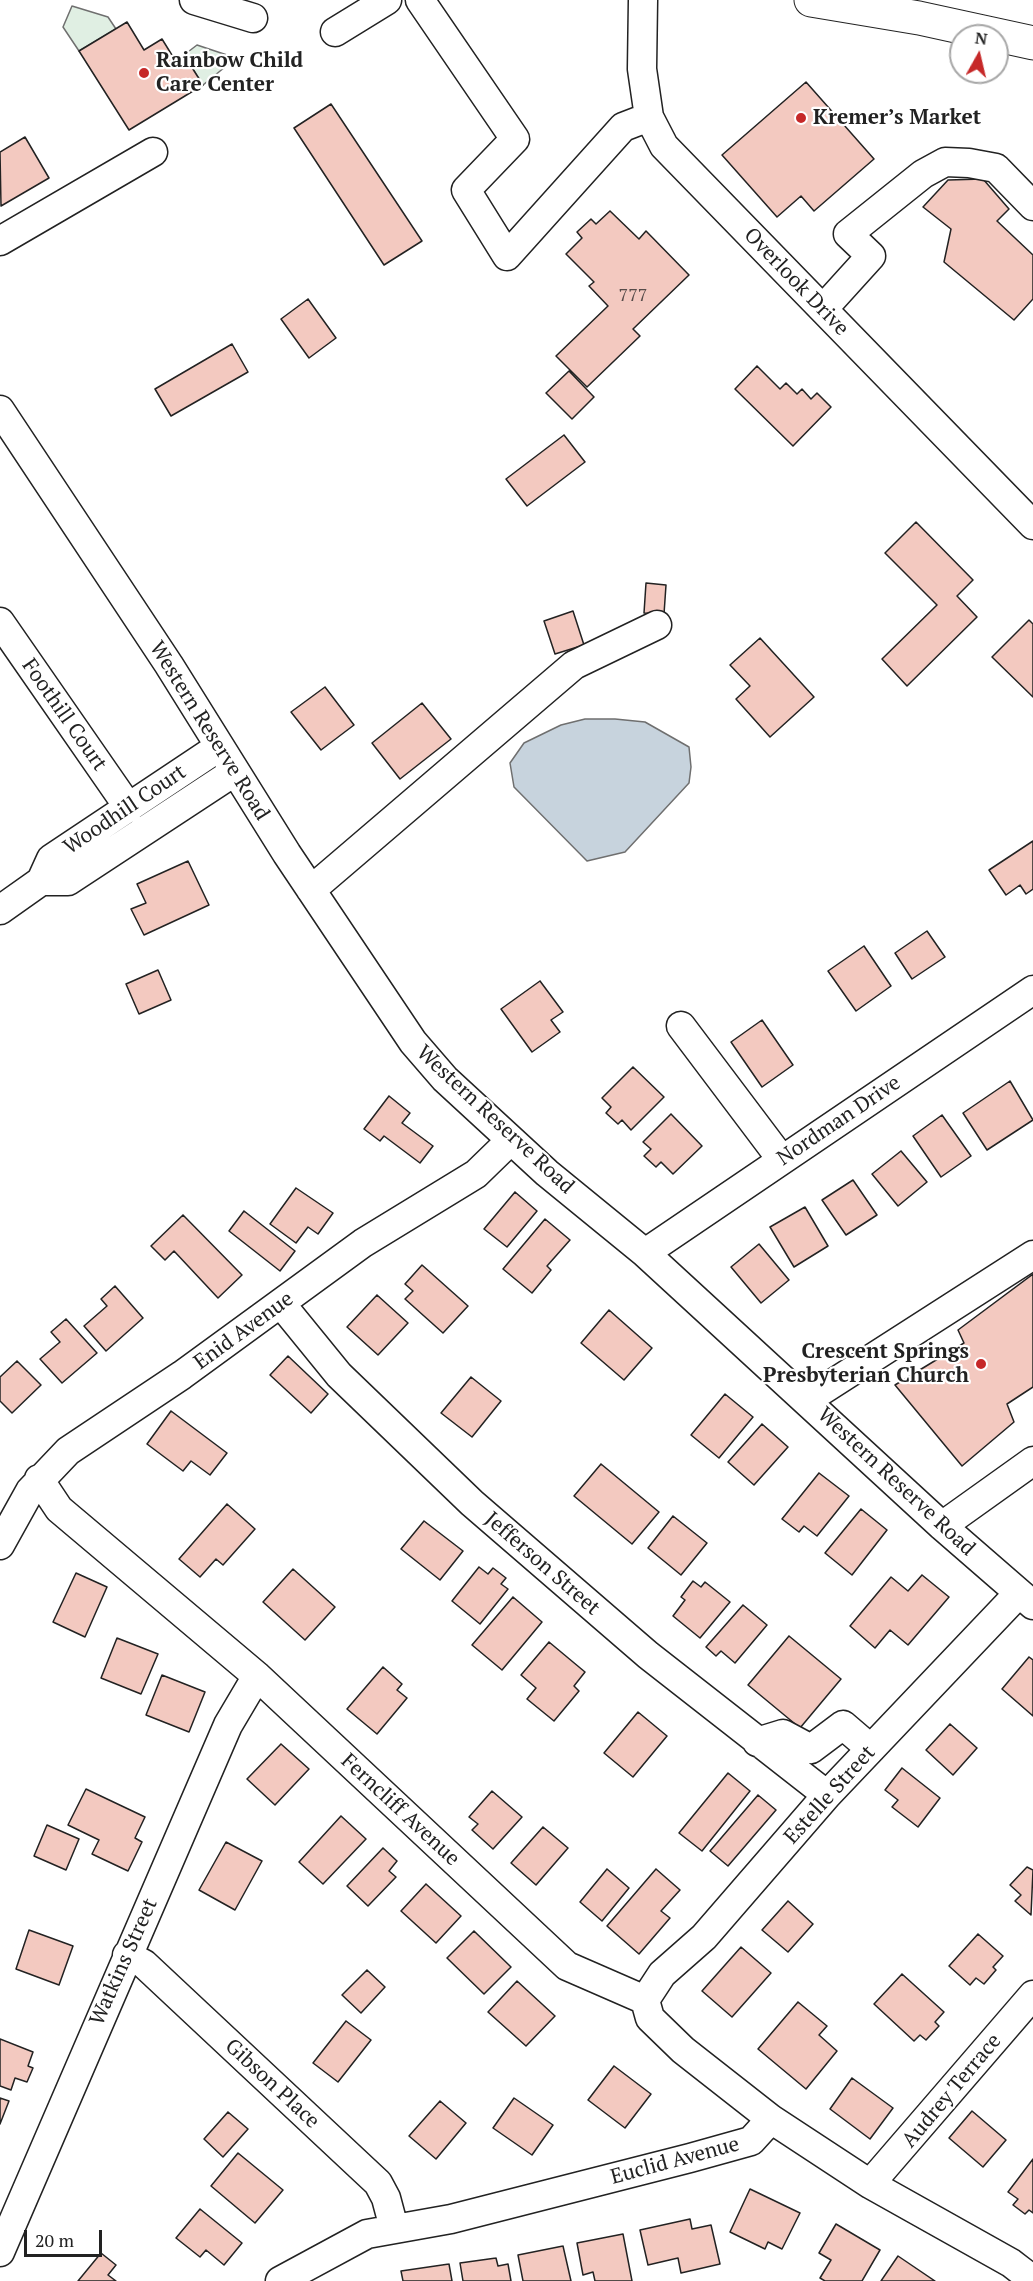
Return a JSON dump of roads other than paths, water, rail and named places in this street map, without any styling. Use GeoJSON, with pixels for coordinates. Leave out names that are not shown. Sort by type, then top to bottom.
{"type":"FeatureCollection","features":[{"type":"Feature","properties":{"kind":"main road"},"geometry":{"type":"LineString","coordinates":[[811,0],[919,18],[1033,43]]}},
{"type":"Feature","properties":{"kind":"street"},"geometry":{"type":"LineString","coordinates":[[194,0],[253,18]]}},
{"type":"Feature","properties":{"kind":"street"},"geometry":{"type":"LineString","coordinates":[[335,32],[387,0]]}},
{"type":"Feature","properties":{"kind":"street"},"geometry":{"type":"LineString","coordinates":[[420,0],[515,139],[466,190],[507,256],[623,127],[649,117]]}},
{"type":"Feature","properties":{"kind":"street","name":"Overlook Drive"},"geometry":{"type":"LineString","coordinates":[[644,0],[642,69],[649,117],[664,146],[1033,525]]}},
{"type":"Feature","properties":{"kind":"street"},"geometry":{"type":"LineString","coordinates":[[0,241],[153,152]]}},
{"type":"Feature","properties":{"kind":"street"},"geometry":{"type":"LineString","coordinates":[[823,309],[871,256],[848,234],[923,174],[945,162],[969,163],[996,168],[1033,206]]}},
{"type":"Feature","properties":{"kind":"street","name":"Western Reserve Road"},"geometry":{"type":"LineString","coordinates":[[0,410],[169,665],[234,772],[311,890],[413,1042],[445,1079],[511,1140],[645,1253],[942,1526],[1026,1599]]}},
{"type":"Feature","properties":{"kind":"street","name":"Foothill Court"},"geometry":{"type":"LineString","coordinates":[[0,622],[129,808]]}},
{"type":"Feature","properties":{"kind":"street"},"geometry":{"type":"LineString","coordinates":[[311,890],[574,665],[657,625]]}},
{"type":"Feature","properties":{"kind":"street","name":"Woodhill Court"},"geometry":{"type":"LineString","coordinates":[[0,910],[41,881],[51,859],[219,747]]}},
{"type":"Feature","properties":{"kind":"street","name":"Woodhill Court"},"geometry":{"type":"LineString","coordinates":[[41,881],[68,881],[234,772]]}},
{"type":"Feature","properties":{"kind":"street","name":"Nordman Drive"},"geometry":{"type":"LineString","coordinates":[[645,1253],[1033,990]]}},
{"type":"Feature","properties":{"kind":"street"},"geometry":{"type":"LineString","coordinates":[[681,1026],[782,1160]]}},
{"type":"Feature","properties":{"kind":"street","name":"Enid Avenue"},"geometry":{"type":"LineString","coordinates":[[0,1545],[39,1479],[68,1451],[183,1375],[282,1305],[363,1243],[476,1174],[511,1140]]}},
{"type":"Feature","properties":{"kind":"street"},"geometry":{"type":"LineString","coordinates":[[807,1400],[1033,1255]]}},
{"type":"Feature","properties":{"kind":"street","name":"Jefferson Street"},"geometry":{"type":"LineString","coordinates":[[282,1305],[339,1375],[472,1503],[590,1606],[757,1742],[827,1795]]}},
{"type":"Feature","properties":{"kind":"street"},"geometry":{"type":"LineString","coordinates":[[942,1526],[1033,1461]]}},
{"type":"Feature","properties":{"kind":"street","name":"Ferncliff Avenue"},"geometry":{"type":"LineString","coordinates":[[39,1479],[59,1509],[257,1676],[567,1966],[645,2000]]}},
{"type":"Feature","properties":{"kind":"street","name":"Estelle Street"},"geometry":{"type":"LineString","coordinates":[[645,2000],[662,1974],[704,1937],[827,1795],[871,1749],[1026,1599]]}},
{"type":"Feature","properties":{"kind":"street","name":"Watkins Street"},"geometry":{"type":"LineString","coordinates":[[0,2252],[228,1725],[244,1694],[257,1676]]}},
{"type":"Feature","properties":{"kind":"street"},"geometry":{"type":"LineString","coordinates":[[757,1742],[783,1734],[811,1749],[843,1725],[871,1749]]}},
{"type":"Feature","properties":{"kind":"street","name":"Gibson Place"},"geometry":{"type":"LineString","coordinates":[[127,1955],[144,1964],[378,2182],[386,2198],[394,2228]]}},
{"type":"Feature","properties":{"kind":"street","name":"Audrey Terrace"},"geometry":{"type":"LineString","coordinates":[[870,2184],[1033,1995]]}},
{"type":"Feature","properties":{"kind":"street"},"geometry":{"type":"LineString","coordinates":[[645,2000],[650,2018],[675,2042],[771,2119],[870,2184],[1011,2263],[1033,2280]]}},
{"type":"Feature","properties":{"kind":"street","name":"Euclid Avenue"},"geometry":{"type":"LineString","coordinates":[[280,2281],[367,2234],[470,2214],[751,2141],[771,2119]]}},
{"type":"Feature","properties":{"kind":"place","name":"Rainbow Child Care Center"},"geometry":{"type":"Point","coordinates":[144,73]}},
{"type":"Feature","properties":{"kind":"place","name":"Kremer’s Market"},"geometry":{"type":"Point","coordinates":[801,118]}},
{"type":"Feature","properties":{"kind":"place","name":"Crescent Springs Presbyterian Church"},"geometry":{"type":"Point","coordinates":[981,1364]}}]}
